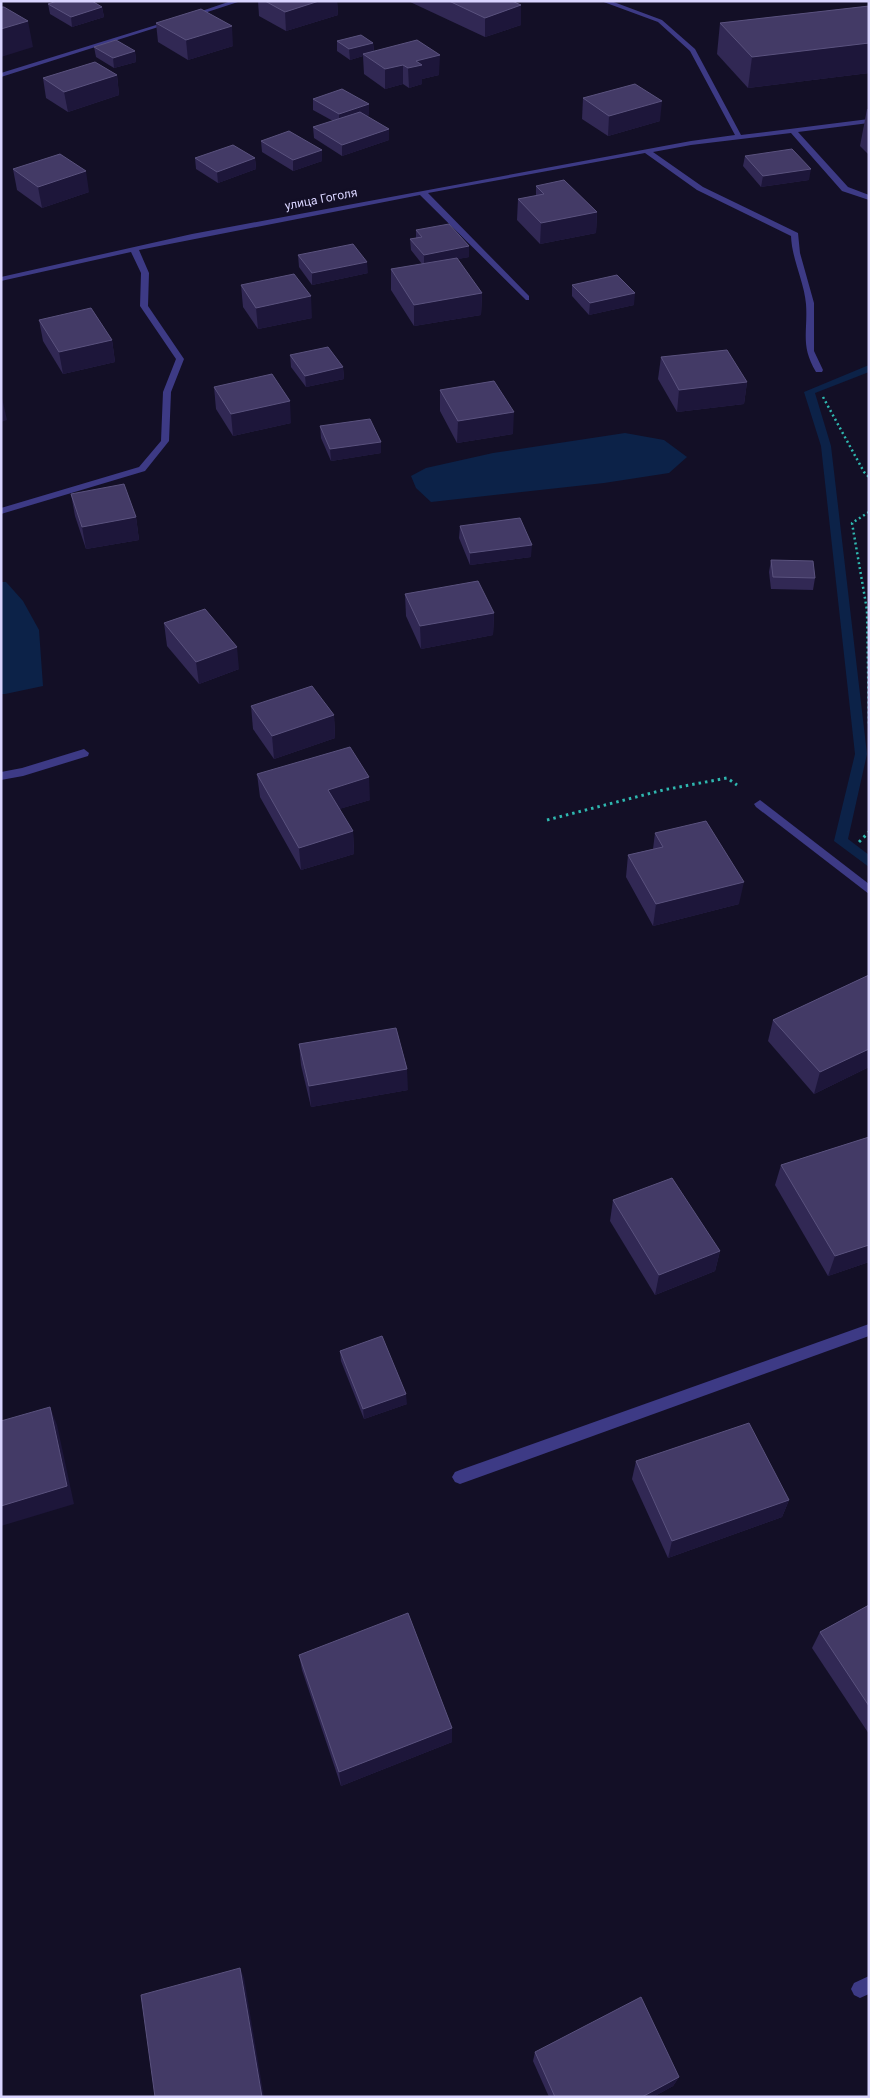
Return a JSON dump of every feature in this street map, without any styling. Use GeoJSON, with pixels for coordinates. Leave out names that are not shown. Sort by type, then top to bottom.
{"type":"FeatureCollection","features":[{"type":"Feature","properties":{"kind":"street"},"geometry":{"type":"LineString","coordinates":[[1,75],[238,1]]}},
{"type":"Feature","properties":{"kind":"street"},"geometry":{"type":"LineString","coordinates":[[604,1],[660,21],[693,50],[739,138]]}},
{"type":"Feature","properties":{"kind":"street","name":"улица Гоголя"},"geometry":{"type":"LineString","coordinates":[[1,278],[357,204],[648,152],[739,138],[869,122]]}},
{"type":"Feature","properties":{"kind":"street"},"geometry":{"type":"LineString","coordinates":[[793,131],[845,189],[869,198]]}},
{"type":"Feature","properties":{"kind":"street"},"geometry":{"type":"LineString","coordinates":[[648,152],[669,170],[713,196],[795,235],[796,253],[810,303],[810,351],[819,370]]}},
{"type":"Feature","properties":{"kind":"street"},"geometry":{"type":"LineString","coordinates":[[423,193],[526,298]]}},
{"type":"Feature","properties":{"kind":"street"},"geometry":{"type":"LineString","coordinates":[[1,511],[142,469],[165,441],[167,392],[180,359],[144,306],[146,273],[134,249]]}},
{"type":"Feature","properties":{"kind":"street"},"geometry":{"type":"LineString","coordinates":[[1,776],[23,772],[84,754]]}},
{"type":"Feature","properties":{"kind":"street"},"geometry":{"type":"LineString","coordinates":[[760,804],[869,890]]}},
{"type":"Feature","properties":{"kind":"street"},"geometry":{"type":"LineString","coordinates":[[460,1477],[869,1330]]}},
{"type":"Feature","properties":{"kind":"path"},"geometry":{"type":"LineString","coordinates":[[822,396],[864,472],[869,477]]}},
{"type":"Feature","properties":{"kind":"path"},"geometry":{"type":"LineString","coordinates":[[869,512],[852,524],[867,610],[869,726]]}},
{"type":"Feature","properties":{"kind":"path"},"geometry":{"type":"LineString","coordinates":[[547,820],[663,790],[727,778],[760,804]]}},
{"type":"Feature","properties":{"kind":"water"},"geometry":{"type":"Polygon","coordinates":[[[625,433],[664,440],[687,457],[669,473],[604,483],[431,502],[416,488],[411,476],[426,468],[493,453],[625,433]]]}},
{"type":"Feature","properties":{"kind":"water"},"geometry":{"type":"Polygon","coordinates":[[[1,582],[6,582],[23,601],[39,630],[43,686],[1,694],[1,582]]]}},
{"type":"Feature","properties":{"kind":"building"},"geometry":{"type":"Polygon","coordinates":[[[57,1],[92,1],[102,7],[71,17],[48,4],[57,1]]]}},
{"type":"Feature","properties":{"kind":"building"},"geometry":{"type":"Polygon","coordinates":[[[265,1],[319,1],[285,12],[265,1]]]}},
{"type":"Feature","properties":{"kind":"building"},"geometry":{"type":"Polygon","coordinates":[[[449,1],[512,1],[521,5],[485,18],[449,1]]]}},
{"type":"Feature","properties":{"kind":"building"},"geometry":{"type":"Polygon","coordinates":[[[869,6],[869,43],[752,57],[720,23],[869,6]]]}},
{"type":"Feature","properties":{"kind":"building"},"geometry":{"type":"Polygon","coordinates":[[[1,7],[4,7],[28,21],[1,29],[1,7]]]}},
{"type":"Feature","properties":{"kind":"building"},"geometry":{"type":"Polygon","coordinates":[[[201,9],[232,26],[186,40],[156,23],[201,9]]]}},
{"type":"Feature","properties":{"kind":"building"},"geometry":{"type":"Polygon","coordinates":[[[361,35],[373,43],[349,49],[337,41],[361,35]]]}},
{"type":"Feature","properties":{"kind":"building"},"geometry":{"type":"Polygon","coordinates":[[[116,40],[135,51],[113,58],[94,47],[116,40]]]}},
{"type":"Feature","properties":{"kind":"building"},"geometry":{"type":"Polygon","coordinates":[[[417,40],[440,55],[416,61],[422,65],[408,68],[403,65],[385,69],[363,54],[417,40]]]}},
{"type":"Feature","properties":{"kind":"building"},"geometry":{"type":"Polygon","coordinates":[[[95,62],[117,75],[64,92],[43,78],[95,62]]]}},
{"type":"Feature","properties":{"kind":"building"},"geometry":{"type":"Polygon","coordinates":[[[635,84],[662,101],[609,116],[583,98],[635,84]]]}},
{"type":"Feature","properties":{"kind":"building"},"geometry":{"type":"Polygon","coordinates":[[[342,89],[369,104],[339,114],[313,99],[342,89]]]}},
{"type":"Feature","properties":{"kind":"building"},"geometry":{"type":"Polygon","coordinates":[[[360,112],[389,129],[342,145],[313,127],[360,112]]]}},
{"type":"Feature","properties":{"kind":"building"},"geometry":{"type":"Polygon","coordinates":[[[289,131],[322,150],[293,160],[261,141],[289,131]]]}},
{"type":"Feature","properties":{"kind":"building"},"geometry":{"type":"Polygon","coordinates":[[[233,145],[255,158],[217,172],[195,158],[233,145]]]}},
{"type":"Feature","properties":{"kind":"building"},"geometry":{"type":"Polygon","coordinates":[[[792,149],[811,169],[763,176],[745,156],[792,149]]]}},
{"type":"Feature","properties":{"kind":"building"},"geometry":{"type":"Polygon","coordinates":[[[60,154],[86,171],[38,187],[13,169],[60,154]]]}},
{"type":"Feature","properties":{"kind":"building"},"geometry":{"type":"Polygon","coordinates":[[[564,180],[597,212],[541,223],[518,199],[544,194],[536,186],[564,180]]]}},
{"type":"Feature","properties":{"kind":"building"},"geometry":{"type":"Polygon","coordinates":[[[449,224],[469,246],[424,255],[410,239],[422,237],[416,230],[449,224]]]}},
{"type":"Feature","properties":{"kind":"building"},"geometry":{"type":"Polygon","coordinates":[[[353,244],[367,262],[312,273],[298,255],[353,244]]]}},
{"type":"Feature","properties":{"kind":"building"},"geometry":{"type":"Polygon","coordinates":[[[457,258],[482,293],[414,305],[391,269],[457,258]]]}},
{"type":"Feature","properties":{"kind":"building"},"geometry":{"type":"Polygon","coordinates":[[[294,274],[311,296],[256,308],[241,285],[294,274]]]}},
{"type":"Feature","properties":{"kind":"building"},"geometry":{"type":"Polygon","coordinates":[[[617,275],[635,293],[590,303],[572,285],[617,275]]]}},
{"type":"Feature","properties":{"kind":"building"},"geometry":{"type":"Polygon","coordinates":[[[91,308],[112,340],[59,352],[39,320],[91,308]]]}},
{"type":"Feature","properties":{"kind":"building"},"geometry":{"type":"Polygon","coordinates":[[[328,347],[343,367],[305,376],[290,355],[328,347]]]}},
{"type":"Feature","properties":{"kind":"building"},"geometry":{"type":"Polygon","coordinates":[[[727,350],[747,382],[679,390],[661,357],[727,350]]]}},
{"type":"Feature","properties":{"kind":"building"},"geometry":{"type":"Polygon","coordinates":[[[272,374],[290,401],[231,414],[214,387],[272,374]]]}},
{"type":"Feature","properties":{"kind":"building"},"geometry":{"type":"Polygon","coordinates":[[[494,381],[514,412],[458,421],[440,390],[494,381]]]}},
{"type":"Feature","properties":{"kind":"building"},"geometry":{"type":"Polygon","coordinates":[[[370,419],[381,442],[330,449],[320,426],[370,419]]]}},
{"type":"Feature","properties":{"kind":"building"},"geometry":{"type":"Polygon","coordinates":[[[124,484],[136,517],[82,527],[71,494],[124,484]]]}},
{"type":"Feature","properties":{"kind":"building"},"geometry":{"type":"Polygon","coordinates":[[[520,518],[532,545],[470,553],[460,526],[520,518]]]}},
{"type":"Feature","properties":{"kind":"building"},"geometry":{"type":"Polygon","coordinates":[[[771,560],[813,561],[815,578],[773,577],[771,560]]]}},
{"type":"Feature","properties":{"kind":"building"},"geometry":{"type":"Polygon","coordinates":[[[478,581],[494,613],[420,626],[405,594],[478,581]]]}},
{"type":"Feature","properties":{"kind":"building"},"geometry":{"type":"Polygon","coordinates":[[[205,609],[237,647],[196,662],[164,623],[205,609]]]}},
{"type":"Feature","properties":{"kind":"building"},"geometry":{"type":"Polygon","coordinates":[[[312,686],[334,715],[272,736],[251,706],[312,686]]]}},
{"type":"Feature","properties":{"kind":"building"},"geometry":{"type":"Polygon","coordinates":[[[350,747],[369,777],[328,790],[353,831],[299,848],[257,774],[350,747]]]}},
{"type":"Feature","properties":{"kind":"building"},"geometry":{"type":"Polygon","coordinates":[[[706,821],[744,882],[656,904],[628,855],[663,847],[655,833],[706,821]]]}},
{"type":"Feature","properties":{"kind":"building"},"geometry":{"type":"Polygon","coordinates":[[[869,975],[869,1049],[820,1072],[773,1020],[869,975]]]}},
{"type":"Feature","properties":{"kind":"building"},"geometry":{"type":"Polygon","coordinates":[[[396,1028],[407,1069],[309,1086],[299,1044],[396,1028]]]}},
{"type":"Feature","properties":{"kind":"building"},"geometry":{"type":"Polygon","coordinates":[[[869,1137],[869,1245],[835,1256],[781,1165],[869,1137]]]}},
{"type":"Feature","properties":{"kind":"building"},"geometry":{"type":"Polygon","coordinates":[[[672,1178],[720,1251],[659,1275],[613,1200],[672,1178]]]}},
{"type":"Feature","properties":{"kind":"building"},"geometry":{"type":"Polygon","coordinates":[[[382,1336],[406,1394],[363,1409],[340,1351],[382,1336]]]}},
{"type":"Feature","properties":{"kind":"building"},"geometry":{"type":"Polygon","coordinates":[[[50,1407],[67,1486],[1,1506],[1,1421],[50,1407]]]}},
{"type":"Feature","properties":{"kind":"building"},"geometry":{"type":"Polygon","coordinates":[[[749,1423],[789,1500],[672,1541],[636,1461],[749,1423]]]}},
{"type":"Feature","properties":{"kind":"building"},"geometry":{"type":"Polygon","coordinates":[[[869,1605],[869,1706],[820,1632],[869,1605]]]}},
{"type":"Feature","properties":{"kind":"building"},"geometry":{"type":"Polygon","coordinates":[[[408,1613],[452,1728],[339,1772],[299,1655],[408,1613]]]}},
{"type":"Feature","properties":{"kind":"building"},"geometry":{"type":"Polygon","coordinates":[[[240,1968],[262,2097],[155,2097],[141,1995],[240,1968]]]}},
{"type":"Feature","properties":{"kind":"building"},"geometry":{"type":"Polygon","coordinates":[[[641,1997],[679,2077],[642,2097],[555,2097],[535,2052],[641,1997]]]}},
{"type":"Feature","properties":{"kind":"waterway"},"geometry":{"type":"LineString","coordinates":[[869,368],[809,392],[826,446],[861,754],[841,841],[869,862]]}}]}
